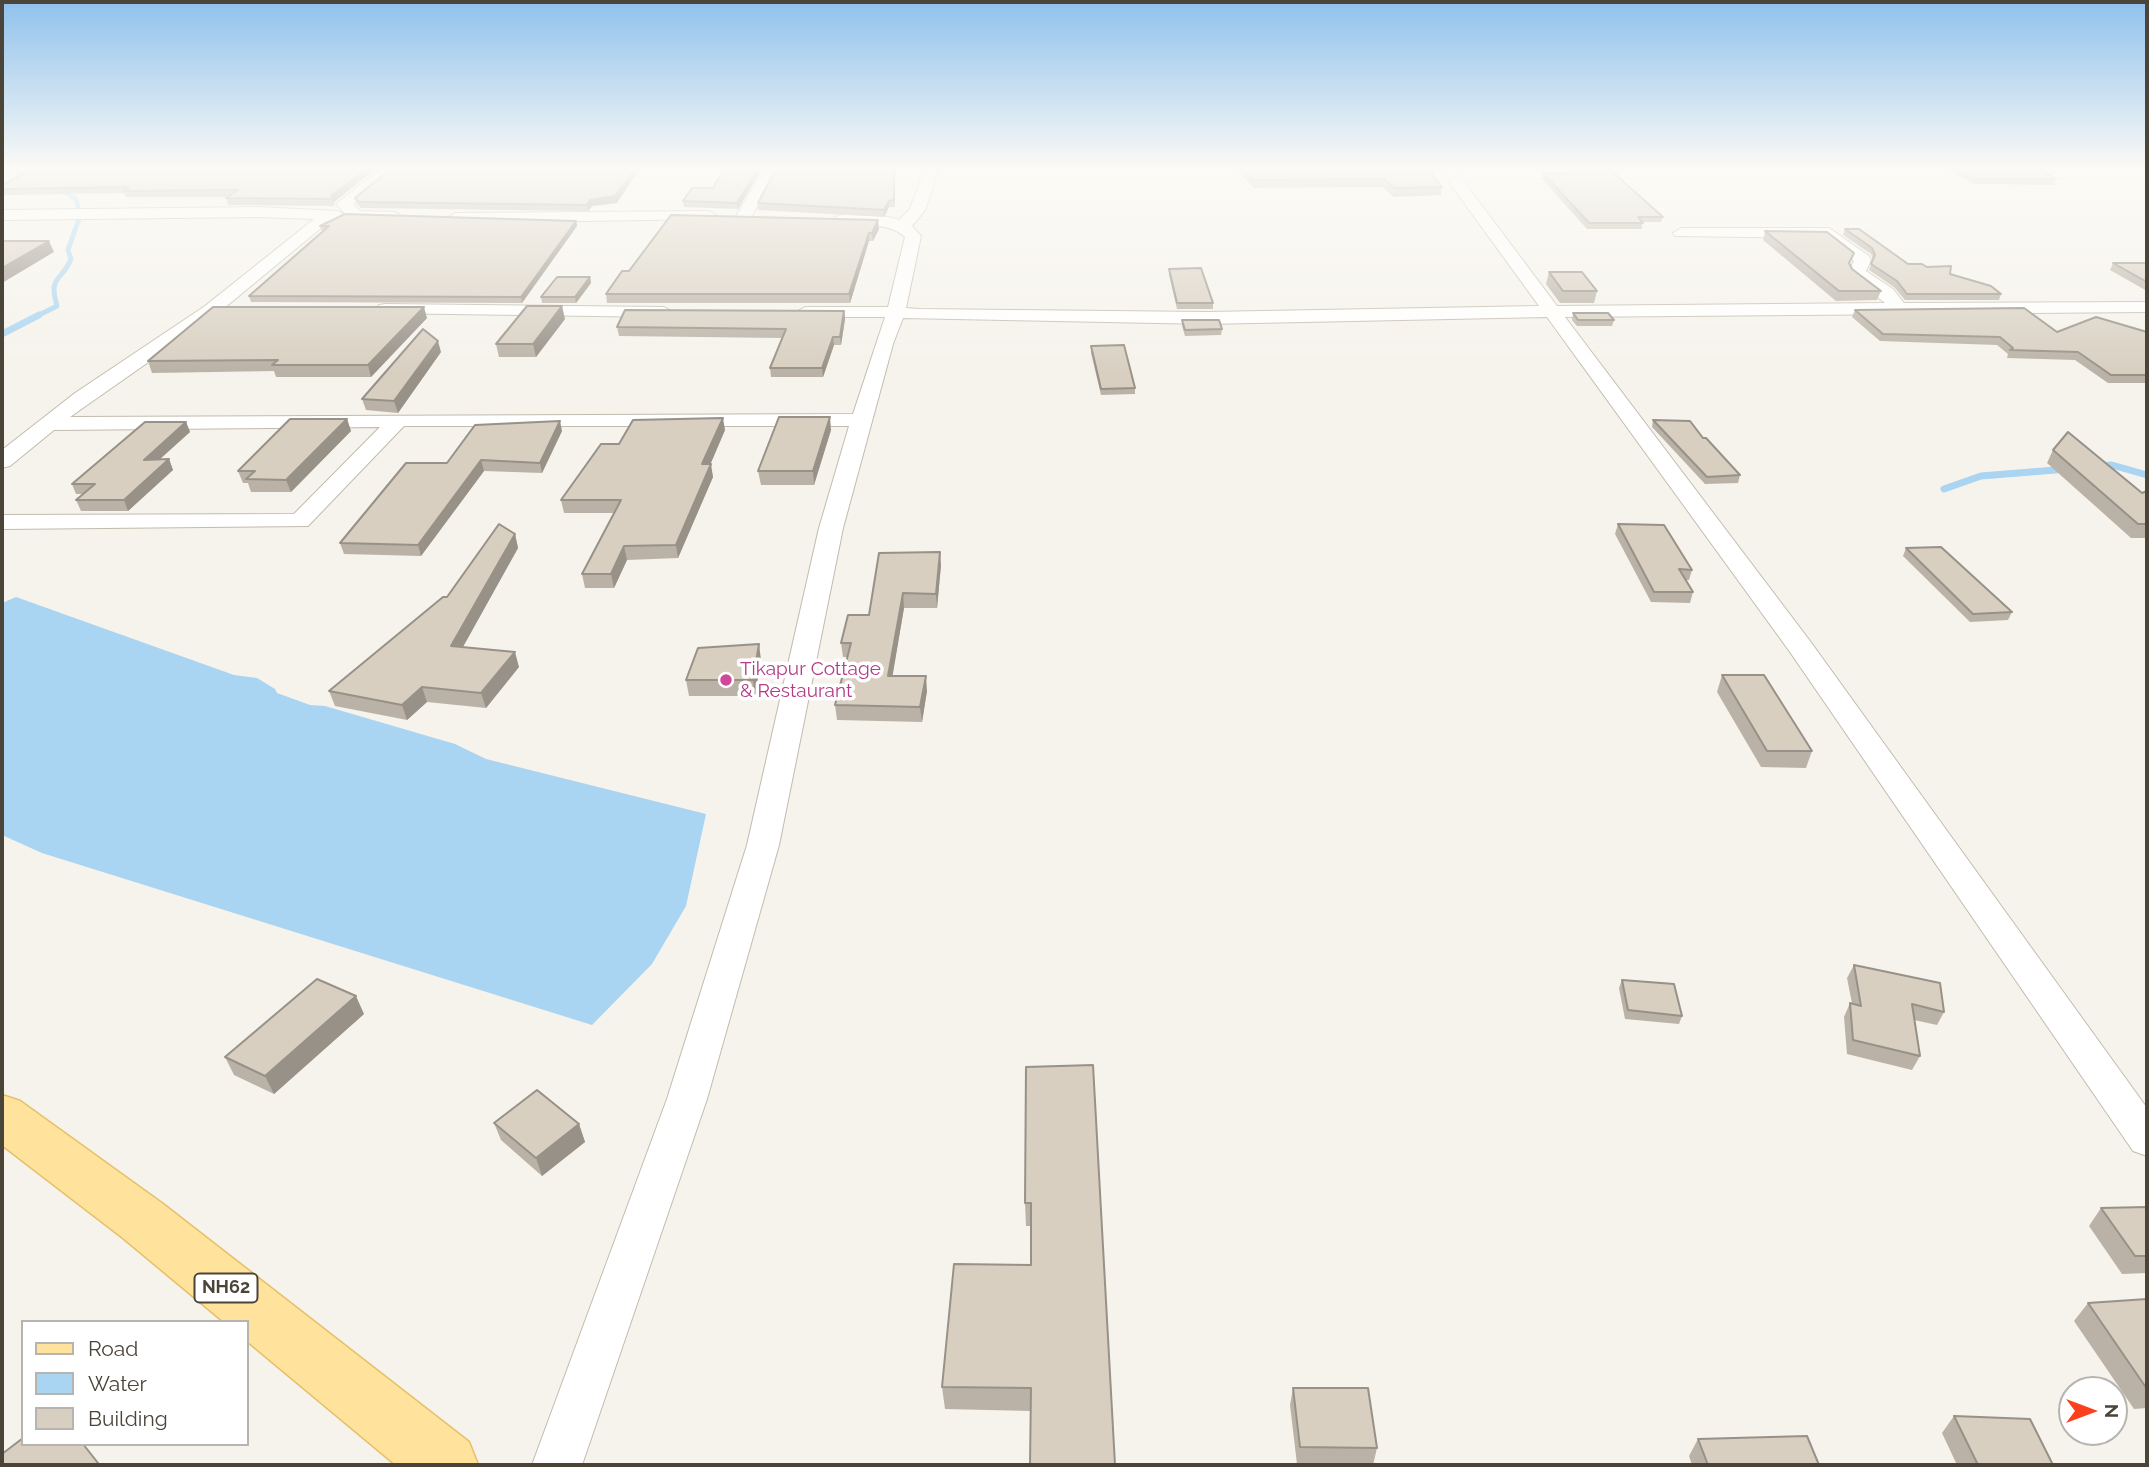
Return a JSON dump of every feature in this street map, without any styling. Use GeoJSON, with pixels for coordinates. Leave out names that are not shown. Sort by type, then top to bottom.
{"type":"FeatureCollection","features":[{"type":"Feature","properties":{"kind":"main road","name":"NH62"},"geometry":{"type":"LineString","coordinates":[[2,1116],[143,1221],[446,1465]]}},
{"type":"Feature","properties":{"kind":"street"},"geometry":{"type":"LineString","coordinates":[[2,461],[110,377],[211,310],[238,285],[302,235]]}},
{"type":"Feature","properties":{"kind":"street"},"geometry":{"type":"LineString","coordinates":[[557,1465],[687,1099],[759,858],[831,528],[883,345],[896,312],[913,235]]}},
{"type":"Feature","properties":{"kind":"street"},"geometry":{"type":"LineString","coordinates":[[1497,235],[1800,647],[2147,1139]]}},
{"type":"Feature","properties":{"kind":"street"},"geometry":{"type":"LineString","coordinates":[[1832,235],[1863,260],[1857,272],[1887,293],[1899,309]]}},
{"type":"Feature","properties":{"kind":"street"},"geometry":{"type":"LineString","coordinates":[[792,312],[1194,318],[2147,307]]}},
{"type":"Feature","properties":{"kind":"street"},"geometry":{"type":"LineString","coordinates":[[362,309],[677,312]]}},
{"type":"Feature","properties":{"kind":"street"},"geometry":{"type":"LineString","coordinates":[[211,310],[238,310]]}},
{"type":"Feature","properties":{"kind":"street"},"geometry":{"type":"LineString","coordinates":[[49,425],[398,420],[863,419]]}},
{"type":"Feature","properties":{"kind":"street"},"geometry":{"type":"LineString","coordinates":[[2,522],[300,520],[398,420]]}},
{"type":"Feature","properties":{"kind":"water"},"geometry":{"type":"Polygon","coordinates":[[[16,597],[234,675],[257,678],[277,693],[310,705],[325,706],[455,744],[486,759],[706,814],[686,906],[652,964],[592,1025],[42,853],[2,835],[2,603],[16,597]]]}},
{"type":"Feature","properties":{"kind":"building"},"geometry":{"type":"Polygon","coordinates":[[[318,235],[566,235],[521,297],[249,296],[318,235]]]}},
{"type":"Feature","properties":{"kind":"building"},"geometry":{"type":"Polygon","coordinates":[[[656,235],[868,235],[849,294],[606,294],[622,271],[629,271],[656,235]]]}},
{"type":"Feature","properties":{"kind":"building"},"geometry":{"type":"Polygon","coordinates":[[[1771,235],[1831,235],[1854,253],[1849,263],[1852,269],[1881,291],[1839,291],[1771,235]]]}},
{"type":"Feature","properties":{"kind":"building"},"geometry":{"type":"Polygon","coordinates":[[[1854,235],[1868,235],[1908,264],[1922,264],[1927,267],[1951,266],[1950,274],[1991,286],[2001,294],[1907,294],[1897,281],[1871,264],[1875,255],[1872,248],[1854,235]]]}},
{"type":"Feature","properties":{"kind":"building"},"geometry":{"type":"Polygon","coordinates":[[[2,241],[49,241],[2,268],[2,241]]]}},
{"type":"Feature","properties":{"kind":"building"},"geometry":{"type":"Polygon","coordinates":[[[2113,263],[2147,263],[2147,282],[2113,263]]]}},
{"type":"Feature","properties":{"kind":"building"},"geometry":{"type":"Polygon","coordinates":[[[1201,268],[1213,303],[1177,303],[1169,269],[1201,268]]]}},
{"type":"Feature","properties":{"kind":"building"},"geometry":{"type":"Polygon","coordinates":[[[1549,272],[1582,272],[1597,291],[1563,291],[1549,272]]]}},
{"type":"Feature","properties":{"kind":"building"},"geometry":{"type":"Polygon","coordinates":[[[557,277],[590,277],[575,297],[541,297],[557,277]]]}},
{"type":"Feature","properties":{"kind":"building"},"geometry":{"type":"Polygon","coordinates":[[[527,306],[562,306],[533,344],[496,344],[527,306]]]}},
{"type":"Feature","properties":{"kind":"building"},"geometry":{"type":"Polygon","coordinates":[[[213,307],[424,307],[368,365],[272,365],[278,360],[148,361],[213,307]]]}},
{"type":"Feature","properties":{"kind":"building"},"geometry":{"type":"Polygon","coordinates":[[[2024,308],[2057,332],[2096,317],[2147,332],[2147,375],[2111,375],[2078,352],[2010,350],[2013,348],[2000,337],[1883,334],[1855,310],[2024,308]]]}},
{"type":"Feature","properties":{"kind":"building"},"geometry":{"type":"Polygon","coordinates":[[[625,310],[844,311],[840,337],[833,337],[822,368],[770,368],[786,329],[617,327],[625,310]]]}},
{"type":"Feature","properties":{"kind":"building"},"geometry":{"type":"Polygon","coordinates":[[[1573,313],[1608,313],[1614,320],[1578,320],[1573,313]]]}},
{"type":"Feature","properties":{"kind":"building"},"geometry":{"type":"Polygon","coordinates":[[[1182,320],[1219,320],[1222,329],[1185,330],[1182,320]]]}},
{"type":"Feature","properties":{"kind":"building"},"geometry":{"type":"Polygon","coordinates":[[[423,329],[438,341],[394,401],[362,399],[423,329]]]}},
{"type":"Feature","properties":{"kind":"building"},"geometry":{"type":"Polygon","coordinates":[[[1124,345],[1135,388],[1101,389],[1091,346],[1124,345]]]}},
{"type":"Feature","properties":{"kind":"building"},"geometry":{"type":"Polygon","coordinates":[[[779,417],[830,417],[813,471],[758,471],[779,417]]]}},
{"type":"Feature","properties":{"kind":"building"},"geometry":{"type":"Polygon","coordinates":[[[723,418],[702,464],[711,464],[676,545],[624,546],[611,574],[582,574],[621,500],[561,500],[601,444],[619,444],[633,420],[723,418]]]}},
{"type":"Feature","properties":{"kind":"building"},"geometry":{"type":"Polygon","coordinates":[[[290,419],[347,419],[286,480],[246,479],[255,471],[238,471],[290,419]]]}},
{"type":"Feature","properties":{"kind":"building"},"geometry":{"type":"Polygon","coordinates":[[[1653,420],[1690,421],[1740,475],[1707,477],[1653,420]]]}},
{"type":"Feature","properties":{"kind":"building"},"geometry":{"type":"Polygon","coordinates":[[[560,421],[540,463],[481,460],[418,545],[340,543],[406,463],[447,463],[475,425],[560,421]]]}},
{"type":"Feature","properties":{"kind":"building"},"geometry":{"type":"Polygon","coordinates":[[[145,422],[186,422],[144,460],[169,459],[124,500],[76,500],[95,484],[72,484],[145,422]]]}},
{"type":"Feature","properties":{"kind":"building"},"geometry":{"type":"Polygon","coordinates":[[[2068,432],[2142,493],[2147,491],[2147,524],[2138,524],[2053,450],[2068,432]]]}},
{"type":"Feature","properties":{"kind":"building"},"geometry":{"type":"Polygon","coordinates":[[[499,524],[515,534],[451,646],[515,652],[481,693],[422,687],[402,705],[329,691],[443,597],[447,597],[499,524]]]}},
{"type":"Feature","properties":{"kind":"building"},"geometry":{"type":"Polygon","coordinates":[[[1618,524],[1664,525],[1692,570],[1679,569],[1693,592],[1654,592],[1618,524]]]}},
{"type":"Feature","properties":{"kind":"building"},"geometry":{"type":"Polygon","coordinates":[[[1941,547],[2012,612],[1973,614],[1906,548],[1941,547]]]}},
{"type":"Feature","properties":{"kind":"building"},"geometry":{"type":"Polygon","coordinates":[[[940,552],[936,594],[903,593],[888,676],[926,676],[920,707],[835,705],[851,643],[841,643],[848,615],[869,615],[879,553],[940,552]]]}},
{"type":"Feature","properties":{"kind":"building"},"geometry":{"type":"Polygon","coordinates":[[[759,644],[753,680],[686,680],[698,648],[759,644]]]}},
{"type":"Feature","properties":{"kind":"building"},"geometry":{"type":"Polygon","coordinates":[[[1722,675],[1764,675],[1812,751],[1767,751],[1722,675]]]}},
{"type":"Feature","properties":{"kind":"building"},"geometry":{"type":"Polygon","coordinates":[[[1854,965],[1940,983],[1944,1012],[1912,1004],[1920,1056],[1853,1040],[1850,1003],[1861,1006],[1854,965]]]}},
{"type":"Feature","properties":{"kind":"building"},"geometry":{"type":"Polygon","coordinates":[[[317,979],[356,996],[265,1076],[225,1057],[317,979]]]}},
{"type":"Feature","properties":{"kind":"building"},"geometry":{"type":"Polygon","coordinates":[[[1622,980],[1674,984],[1682,1016],[1628,1010],[1622,980]]]}},
{"type":"Feature","properties":{"kind":"building"},"geometry":{"type":"Polygon","coordinates":[[[1093,1065],[1115,1465],[1030,1465],[1031,1388],[942,1387],[954,1264],[1031,1265],[1031,1203],[1025,1203],[1026,1067],[1093,1065]]]}},
{"type":"Feature","properties":{"kind":"building"},"geometry":{"type":"Polygon","coordinates":[[[537,1090],[579,1124],[536,1158],[494,1123],[537,1090]]]}},
{"type":"Feature","properties":{"kind":"building"},"geometry":{"type":"Polygon","coordinates":[[[2147,1207],[2147,1256],[2135,1256],[2101,1208],[2147,1207]]]}},
{"type":"Feature","properties":{"kind":"building"},"geometry":{"type":"Polygon","coordinates":[[[2147,1299],[2147,1389],[2088,1303],[2147,1299]]]}},
{"type":"Feature","properties":{"kind":"building"},"geometry":{"type":"Polygon","coordinates":[[[1293,1388],[1368,1388],[1377,1448],[1300,1447],[1293,1388]]]}},
{"type":"Feature","properties":{"kind":"building"},"geometry":{"type":"Polygon","coordinates":[[[1954,1416],[2030,1419],[2053,1465],[1978,1465],[1954,1416]]]}},
{"type":"Feature","properties":{"kind":"building"},"geometry":{"type":"Polygon","coordinates":[[[1807,1436],[1819,1465],[1708,1465],[1698,1439],[1807,1436]]]}},
{"type":"Feature","properties":{"kind":"building"},"geometry":{"type":"Polygon","coordinates":[[[21,1440],[21,1446],[85,1446],[98,1463],[2,1465],[2,1454],[21,1440]]]}},
{"type":"Feature","properties":{"kind":"waterway"},"geometry":{"type":"LineString","coordinates":[[39,315],[57,306],[55,284],[71,259],[68,250],[73,235]]}},
{"type":"Feature","properties":{"kind":"waterway"},"geometry":{"type":"LineString","coordinates":[[2,334],[39,315]]}},
{"type":"Feature","properties":{"kind":"waterway"},"geometry":{"type":"LineString","coordinates":[[35,317],[39,315]]}},
{"type":"Feature","properties":{"kind":"waterway"},"geometry":{"type":"LineString","coordinates":[[2097,466],[2112,465],[2147,475]]}},
{"type":"Feature","properties":{"kind":"waterway"},"geometry":{"type":"LineString","coordinates":[[1944,489],[1981,476],[2068,469]]}},
{"type":"Feature","properties":{"kind":"place","name":"Tikapur Cottage & Restaurant"},"geometry":{"type":"Point","coordinates":[726,680]}}]}
